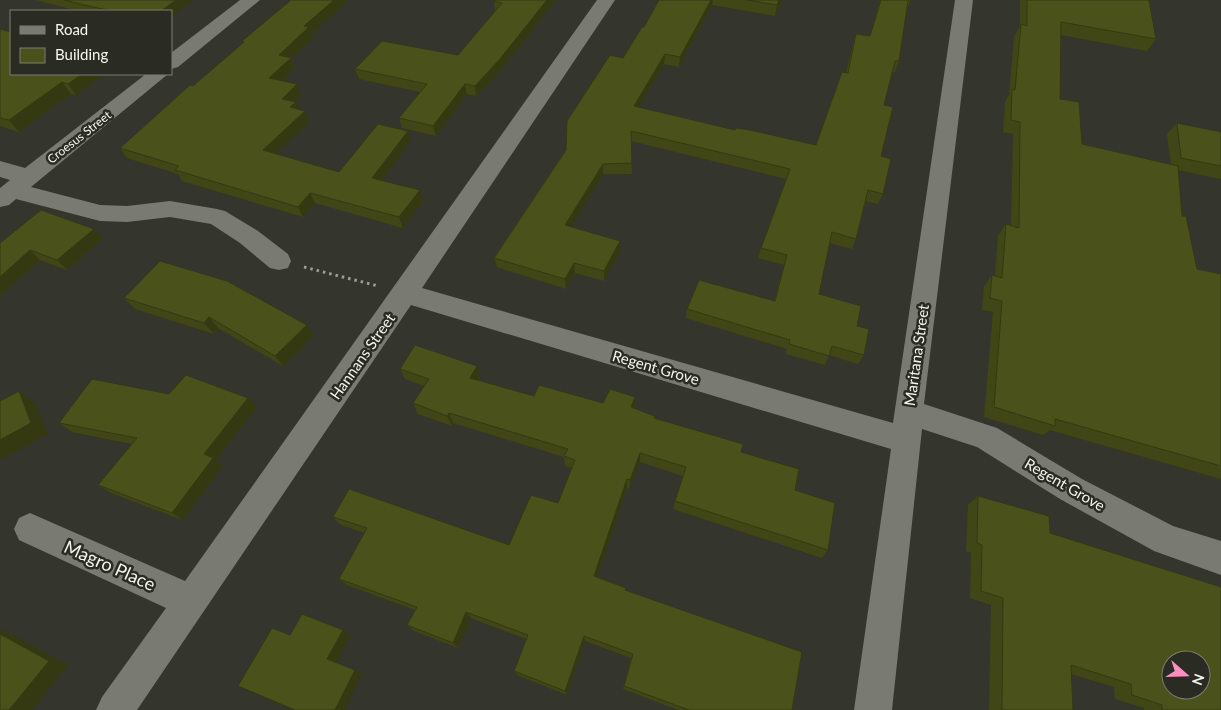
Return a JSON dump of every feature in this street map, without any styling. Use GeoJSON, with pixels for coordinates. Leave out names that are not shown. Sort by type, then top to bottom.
{"type":"FeatureCollection","features":[{"type":"Feature","properties":{"kind":"street"},"geometry":{"type":"LineString","coordinates":[[172,63],[251,0]]}},
{"type":"Feature","properties":{"kind":"street","name":"Hannans Street"},"geometry":{"type":"LineString","coordinates":[[115,710],[606,0]]}},
{"type":"Feature","properties":{"kind":"street","name":"Maritana Street"},"geometry":{"type":"LineString","coordinates":[[872,710],[964,0]]}},
{"type":"Feature","properties":{"kind":"street","name":"Croesus Street"},"geometry":{"type":"LineString","coordinates":[[13,189],[157,75]]}},
{"type":"Feature","properties":{"kind":"street"},"geometry":{"type":"LineString","coordinates":[[0,169],[13,189],[100,213],[127,214],[170,209],[217,217],[249,237],[279,261]]}},
{"type":"Feature","properties":{"kind":"street","name":"Regent Grove"},"geometry":{"type":"LineString","coordinates":[[405,293],[908,426],[986,437],[1071,489],[1166,540],[1221,558]]}},
{"type":"Feature","properties":{"kind":"street","name":"Magro Place"},"geometry":{"type":"LineString","coordinates":[[30,529],[190,601]]}},
{"type":"Feature","properties":{"kind":"path"},"geometry":{"type":"LineString","coordinates":[[279,261],[405,293]]}},
{"type":"Feature","properties":{"kind":"building"},"geometry":{"type":"Polygon","coordinates":[[[64,0],[176,0],[162,10],[108,10],[64,0]]]}},
{"type":"Feature","properties":{"kind":"building"},"geometry":{"type":"Polygon","coordinates":[[[291,0],[334,0],[304,26],[309,27],[279,55],[291,58],[269,78],[297,84],[282,99],[296,102],[290,107],[305,111],[263,150],[339,172],[378,124],[408,131],[372,178],[420,190],[399,217],[310,193],[298,207],[175,170],[179,166],[120,148],[190,85],[193,86],[244,42],[242,41],[291,0]]]}},
{"type":"Feature","properties":{"kind":"building"},"geometry":{"type":"Polygon","coordinates":[[[495,0],[547,0],[500,59],[475,86],[465,84],[433,126],[399,118],[427,84],[355,69],[382,41],[458,55],[502,3],[495,0]]]}},
{"type":"Feature","properties":{"kind":"building"},"geometry":{"type":"Polygon","coordinates":[[[659,0],[711,0],[680,57],[665,54],[634,106],[735,130],[736,128],[750,130],[816,145],[842,72],[848,73],[856,34],[870,36],[881,0],[911,0],[911,2],[908,1],[899,61],[895,61],[884,105],[893,107],[881,156],[891,159],[883,194],[868,190],[856,239],[832,232],[819,294],[861,306],[857,326],[869,329],[864,355],[832,346],[829,356],[789,344],[790,340],[687,309],[699,280],[775,301],[787,255],[761,248],[790,169],[631,131],[632,163],[603,164],[565,225],[620,241],[604,271],[574,263],[565,279],[494,258],[566,150],[567,121],[610,55],[623,58],[659,0]]]}},
{"type":"Feature","properties":{"kind":"building"},"geometry":{"type":"Polygon","coordinates":[[[747,0],[779,0],[777,5],[747,0]]]}},
{"type":"Feature","properties":{"kind":"building"},"geometry":{"type":"Polygon","coordinates":[[[1027,0],[1149,0],[1156,39],[1061,22],[1060,99],[1079,102],[1082,144],[1178,166],[1182,216],[1186,216],[1197,269],[1221,274],[1221,466],[1055,419],[1055,426],[994,407],[1002,301],[990,298],[992,275],[1002,278],[1006,224],[1019,228],[1020,122],[1011,120],[1012,89],[1015,90],[1021,24],[1027,26],[1027,0]]]}},
{"type":"Feature","properties":{"kind":"building"},"geometry":{"type":"Polygon","coordinates":[[[0,29],[10,32],[10,75],[81,75],[68,84],[62,82],[9,120],[0,118],[0,29]]]}},
{"type":"Feature","properties":{"kind":"building"},"geometry":{"type":"Polygon","coordinates":[[[1177,123],[1221,132],[1221,166],[1181,158],[1177,123]]]}},
{"type":"Feature","properties":{"kind":"building"},"geometry":{"type":"Polygon","coordinates":[[[41,210],[94,229],[57,260],[30,250],[0,277],[0,243],[41,210]]]}},
{"type":"Feature","properties":{"kind":"building"},"geometry":{"type":"Polygon","coordinates":[[[160,261],[227,281],[307,325],[275,356],[209,317],[204,323],[124,298],[160,261]]]}},
{"type":"Feature","properties":{"kind":"building"},"geometry":{"type":"Polygon","coordinates":[[[415,345],[477,366],[470,378],[534,396],[539,385],[603,403],[610,389],[635,397],[631,407],[655,416],[654,418],[743,444],[741,452],[799,469],[795,490],[835,503],[828,550],[675,501],[686,467],[640,453],[630,480],[627,479],[594,576],[626,588],[625,590],[802,652],[792,710],[689,710],[624,686],[633,654],[584,636],[565,691],[514,671],[528,635],[466,612],[453,643],[407,625],[417,607],[339,579],[367,528],[333,517],[349,489],[509,545],[531,495],[558,503],[575,460],[564,456],[568,449],[449,413],[447,416],[413,403],[429,379],[400,369],[415,345]]]}},
{"type":"Feature","properties":{"kind":"building"},"geometry":{"type":"Polygon","coordinates":[[[186,375],[248,398],[204,454],[213,458],[172,513],[98,485],[137,438],[59,423],[92,379],[169,394],[186,375]]]}},
{"type":"Feature","properties":{"kind":"building"},"geometry":{"type":"Polygon","coordinates":[[[19,391],[31,423],[0,440],[0,401],[19,391]]]}},
{"type":"Feature","properties":{"kind":"building"},"geometry":{"type":"Polygon","coordinates":[[[978,496],[1049,516],[1050,533],[1221,587],[1221,710],[1162,710],[1162,705],[1132,695],[1131,684],[1071,665],[1073,710],[1002,710],[1003,598],[981,591],[982,545],[977,543],[978,496]]]}},
{"type":"Feature","properties":{"kind":"building"},"geometry":{"type":"Polygon","coordinates":[[[302,614],[343,630],[327,659],[355,670],[335,710],[295,710],[238,686],[272,628],[290,635],[302,614]]]}},
{"type":"Feature","properties":{"kind":"building"},"geometry":{"type":"Polygon","coordinates":[[[0,634],[49,661],[9,710],[0,710],[0,634]]]}}]}
